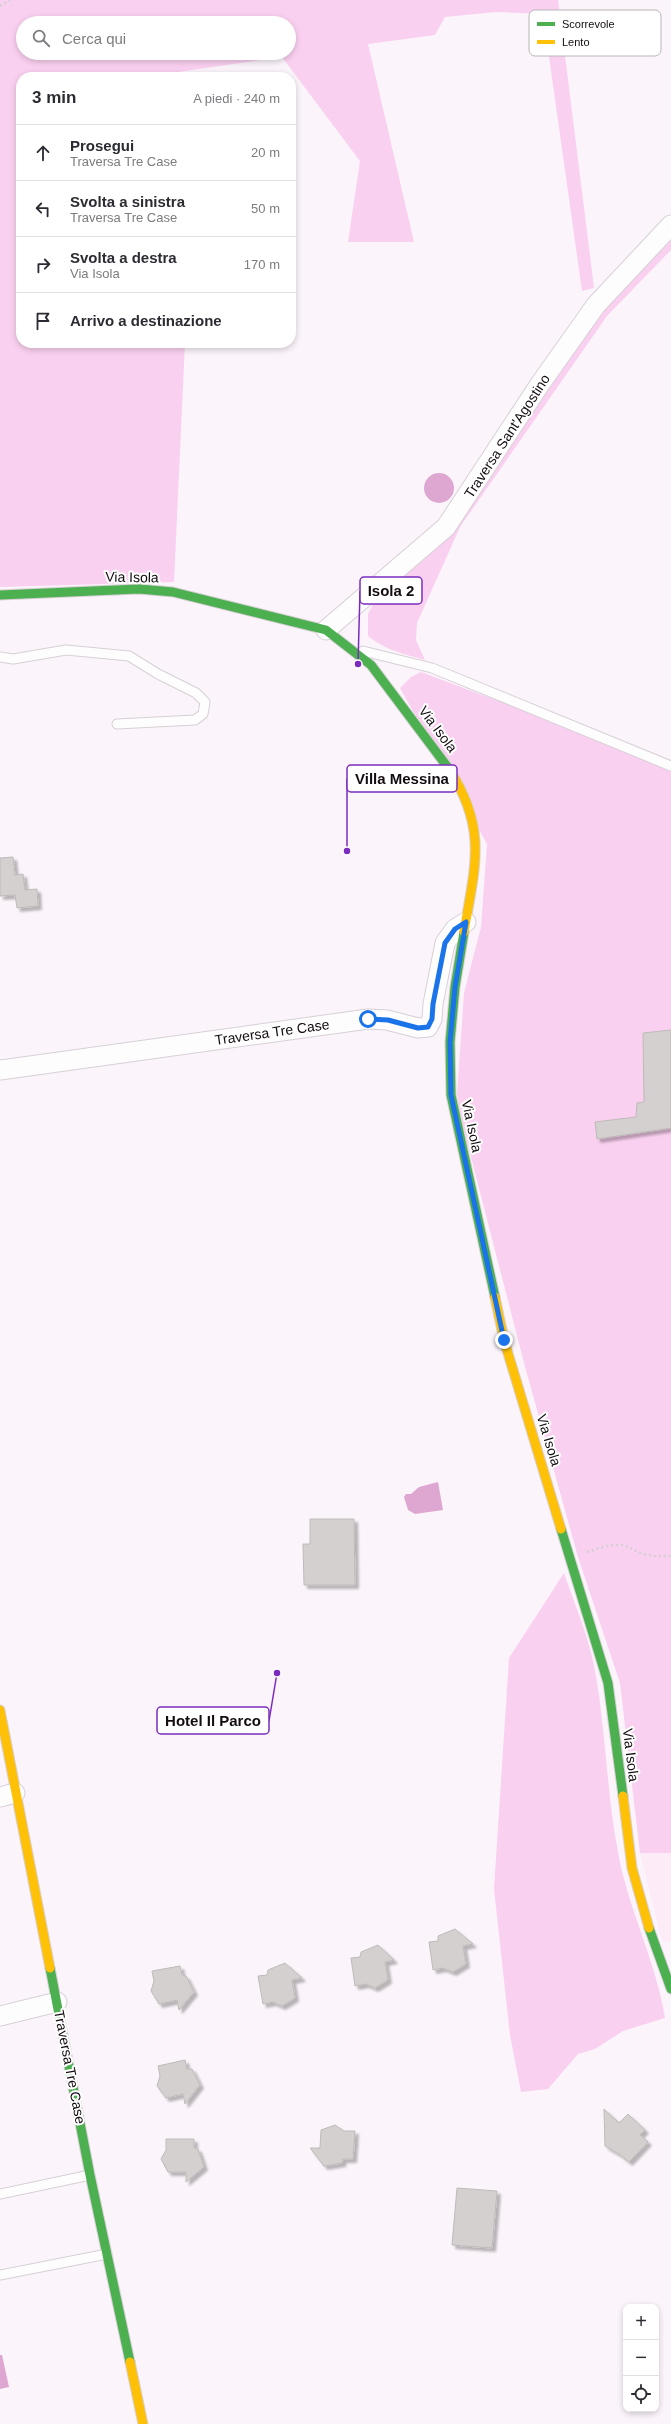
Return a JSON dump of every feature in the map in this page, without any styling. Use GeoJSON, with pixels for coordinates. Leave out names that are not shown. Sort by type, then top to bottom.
{"type":"FeatureCollection","features":[{"type":"Feature","properties":{"kind":"street","name":"Traversa Sant'Agostino"},"geometry":{"type":"LineString","coordinates":[[326,630],[446,527],[540,384],[596,305],[671,225]]}},
{"type":"Feature","properties":{"kind":"street","name":"Via Isola"},"geometry":{"type":"LineString","coordinates":[[0,595],[124,590],[173,592],[326,630],[350,647],[371,665],[444,760],[460,785],[470,807],[477,846],[455,987],[452,1027],[451,1095],[504,1340],[608,1683],[632,1868],[654,1948],[671,1989]]}},
{"type":"Feature","properties":{"kind":"street","name":"Traversa Tre Case"},"geometry":{"type":"LineString","coordinates":[[0,1070],[368,1019],[388,1020],[418,1028],[428,1027],[432,1019],[433,1004],[445,943],[455,929],[466,922]]}},
{"type":"Feature","properties":{"kind":"street","name":"Traversa Tre Case"},"geometry":{"type":"LineString","coordinates":[[0,1710],[8,1795],[57,2002],[90,2175],[143,2424]]}},
{"type":"Feature","properties":{"kind":"street"},"geometry":{"type":"LineString","coordinates":[[0,2016],[57,2002]]}},
{"type":"Feature","properties":{"kind":"lane"},"geometry":{"type":"LineString","coordinates":[[350,647],[432,668],[671,766]]}},
{"type":"Feature","properties":{"kind":"lane"},"geometry":{"type":"LineString","coordinates":[[0,657],[13,659],[66,650],[128,656],[158,674],[196,692],[205,702],[202,714],[195,720],[117,724]]}},
{"type":"Feature","properties":{"kind":"lane"},"geometry":{"type":"LineString","coordinates":[[0,2194],[90,2175]]}},
{"type":"Feature","properties":{"kind":"lane"},"geometry":{"type":"LineString","coordinates":[[0,2275],[108,2254]]}},
{"type":"Feature","properties":{"kind":"path"},"geometry":{"type":"LineString","coordinates":[[0,6],[10,0]]}},
{"type":"Feature","properties":{"kind":"path"},"geometry":{"type":"LineString","coordinates":[[571,1560],[596,1548],[610,1545],[624,1545],[640,1553],[654,1556],[671,1556]]}},
{"type":"Feature","properties":{"kind":"shaded area"},"geometry":{"type":"Polygon","coordinates":[[[0,0],[558,0],[559,10],[529,10],[529,13],[496,12],[445,17],[435,35],[368,44],[414,242],[348,242],[360,161],[296,76],[296,72],[293,72],[284,60],[296,60],[296,16],[16,16],[16,60],[261,60],[178,72],[16,72],[16,348],[185,348],[174,582],[0,587],[0,0]]]}},
{"type":"Feature","properties":{"kind":"shaded area"},"geometry":{"type":"Polygon","coordinates":[[[549,56],[565,56],[594,288],[582,291],[549,56]]]}},
{"type":"Feature","properties":{"kind":"shaded area"},"geometry":{"type":"Polygon","coordinates":[[[671,235],[671,250],[607,316],[460,527],[417,623],[416,640],[425,660],[388,648],[374,641],[368,636],[368,614],[373,604],[383,592],[440,540],[588,328],[671,235]]]}},
{"type":"Feature","properties":{"kind":"shaded area"},"geometry":{"type":"Polygon","coordinates":[[[439,473],[450,477],[454,488],[450,499],[439,503],[428,499],[424,488],[428,477],[439,473]]]}},
{"type":"Feature","properties":{"kind":"shaded area"},"geometry":{"type":"Polygon","coordinates":[[[421,672],[538,716],[671,771],[671,1853],[640,1853],[620,1683],[578,1557],[524,1363],[463,1126],[457,1094],[464,993],[481,927],[487,844],[400,688],[411,677],[421,672]]]}},
{"type":"Feature","properties":{"kind":"shaded area"},"geometry":{"type":"Polygon","coordinates":[[[438,1482],[443,1510],[415,1514],[408,1510],[404,1497],[406,1494],[411,1494],[419,1487],[438,1482]]]}},
{"type":"Feature","properties":{"kind":"shaded area"},"geometry":{"type":"Polygon","coordinates":[[[564,1573],[585,1630],[594,1666],[618,1852],[628,1894],[661,1997],[665,2018],[623,2031],[595,2049],[578,2054],[548,2089],[521,2092],[510,2035],[494,1889],[509,1658],[564,1573]]]}},
{"type":"Feature","properties":{"kind":"shaded area"},"geometry":{"type":"Polygon","coordinates":[[[640,1853],[671,1853],[671,1941],[662,1941],[640,1853]]]}},
{"type":"Feature","properties":{"kind":"shaded area"},"geometry":{"type":"Polygon","coordinates":[[[0,2355],[2,2355],[9,2387],[0,2389],[0,2355]]]}},
{"type":"Feature","properties":{"kind":"building"},"geometry":{"type":"Polygon","coordinates":[[[13,857],[15,875],[23,874],[25,890],[37,889],[38,906],[17,908],[15,895],[0,896],[0,858],[13,857]]]}},
{"type":"Feature","properties":{"kind":"building"},"geometry":{"type":"Polygon","coordinates":[[[671,1030],[671,1128],[597,1139],[595,1122],[636,1117],[637,1103],[644,1102],[643,1033],[671,1030]]]}},
{"type":"Feature","properties":{"kind":"building"},"geometry":{"type":"Polygon","coordinates":[[[310,1519],[354,1519],[355,1585],[304,1585],[303,1544],[310,1544],[310,1519]]]}},
{"type":"Feature","properties":{"kind":"building"},"geometry":{"type":"Polygon","coordinates":[[[455,1929],[473,1944],[463,1946],[466,1964],[453,1972],[443,1968],[433,1970],[429,1942],[438,1941],[438,1936],[455,1929]]]}},
{"type":"Feature","properties":{"kind":"building"},"geometry":{"type":"Polygon","coordinates":[[[378,1945],[394,1960],[385,1962],[388,1980],[375,1988],[366,1984],[355,1986],[351,1958],[360,1957],[361,1952],[378,1945]]]}},
{"type":"Feature","properties":{"kind":"building"},"geometry":{"type":"Polygon","coordinates":[[[285,1963],[302,1978],[292,1980],[295,1998],[282,2006],[273,2002],[263,2004],[258,1976],[267,1975],[268,1970],[285,1963]]]}},
{"type":"Feature","properties":{"kind":"building"},"geometry":{"type":"Polygon","coordinates":[[[180,1966],[182,1975],[186,1976],[194,1992],[179,2010],[177,2000],[159,2004],[151,1991],[154,1981],[152,1971],[180,1966]]]}},
{"type":"Feature","properties":{"kind":"building"},"geometry":{"type":"Polygon","coordinates":[[[185,2060],[187,2069],[192,2069],[200,2085],[185,2104],[183,2094],[166,2098],[157,2086],[160,2076],[158,2066],[185,2060]]]}},
{"type":"Feature","properties":{"kind":"building"},"geometry":{"type":"Polygon","coordinates":[[[604,2109],[619,2123],[628,2114],[645,2130],[640,2135],[648,2142],[629,2162],[605,2146],[604,2109]]]}},
{"type":"Feature","properties":{"kind":"building"},"geometry":{"type":"Polygon","coordinates":[[[335,2125],[344,2131],[355,2131],[353,2159],[343,2159],[342,2163],[324,2166],[310,2148],[320,2148],[321,2130],[335,2125]]]}},
{"type":"Feature","properties":{"kind":"building"},"geometry":{"type":"Polygon","coordinates":[[[166,2139],[194,2139],[194,2148],[198,2149],[204,2167],[186,2182],[186,2172],[168,2172],[161,2159],[166,2150],[166,2139]]]}},
{"type":"Feature","properties":{"kind":"building"},"geometry":{"type":"Polygon","coordinates":[[[457,2188],[497,2191],[492,2248],[452,2245],[457,2188]]]}},
{"type":"Feature","properties":{"kind":"traffic: fast"},"geometry":{"type":"LineString","coordinates":[[0,595],[139,589],[173,592],[326,630],[371,665],[449,769]]}},
{"type":"Feature","properties":{"kind":"traffic: fast"},"geometry":{"type":"LineString","coordinates":[[464,932],[455,987],[450,1042],[451,1095],[495,1297]]}},
{"type":"Feature","properties":{"kind":"traffic: fast"},"geometry":{"type":"LineString","coordinates":[[561,1529],[608,1683],[623,1796]]}},
{"type":"Feature","properties":{"kind":"traffic: fast"},"geometry":{"type":"LineString","coordinates":[[649,1928],[671,1989]]}},
{"type":"Feature","properties":{"kind":"traffic: fast"},"geometry":{"type":"LineString","coordinates":[[50,1968],[90,2175],[130,2362]]}},
{"type":"Feature","properties":{"kind":"traffic: slow"},"geometry":{"type":"LineString","coordinates":[[449,769],[469,810],[474,830],[474,867],[464,932]]}},
{"type":"Feature","properties":{"kind":"traffic: slow"},"geometry":{"type":"LineString","coordinates":[[495,1297],[504,1340],[561,1529]]}},
{"type":"Feature","properties":{"kind":"traffic: slow"},"geometry":{"type":"LineString","coordinates":[[0,1710],[50,1968]]}},
{"type":"Feature","properties":{"kind":"traffic: slow"},"geometry":{"type":"LineString","coordinates":[[623,1796],[632,1868],[649,1928]]}},
{"type":"Feature","properties":{"kind":"traffic: slow"},"geometry":{"type":"LineString","coordinates":[[130,2362],[143,2424]]}},
{"type":"Feature","properties":{"kind":"place","name":"Isola 2"},"geometry":{"type":"Point","coordinates":[358,664]}},
{"type":"Feature","properties":{"kind":"place","name":"Villa Messina"},"geometry":{"type":"Point","coordinates":[347,851]}},
{"type":"Feature","properties":{"kind":"place","name":"Hotel Il Parco"},"geometry":{"type":"Point","coordinates":[277,1673]}},
{"type":"Feature","properties":{"kind":"route"},"geometry":{"type":"LineString","coordinates":[[368,1019],[388,1020],[418,1028],[428,1027],[432,1019],[433,1004],[445,943],[455,929],[466,922],[455,987],[450,1042],[451,1095],[504,1340]]}}]}
